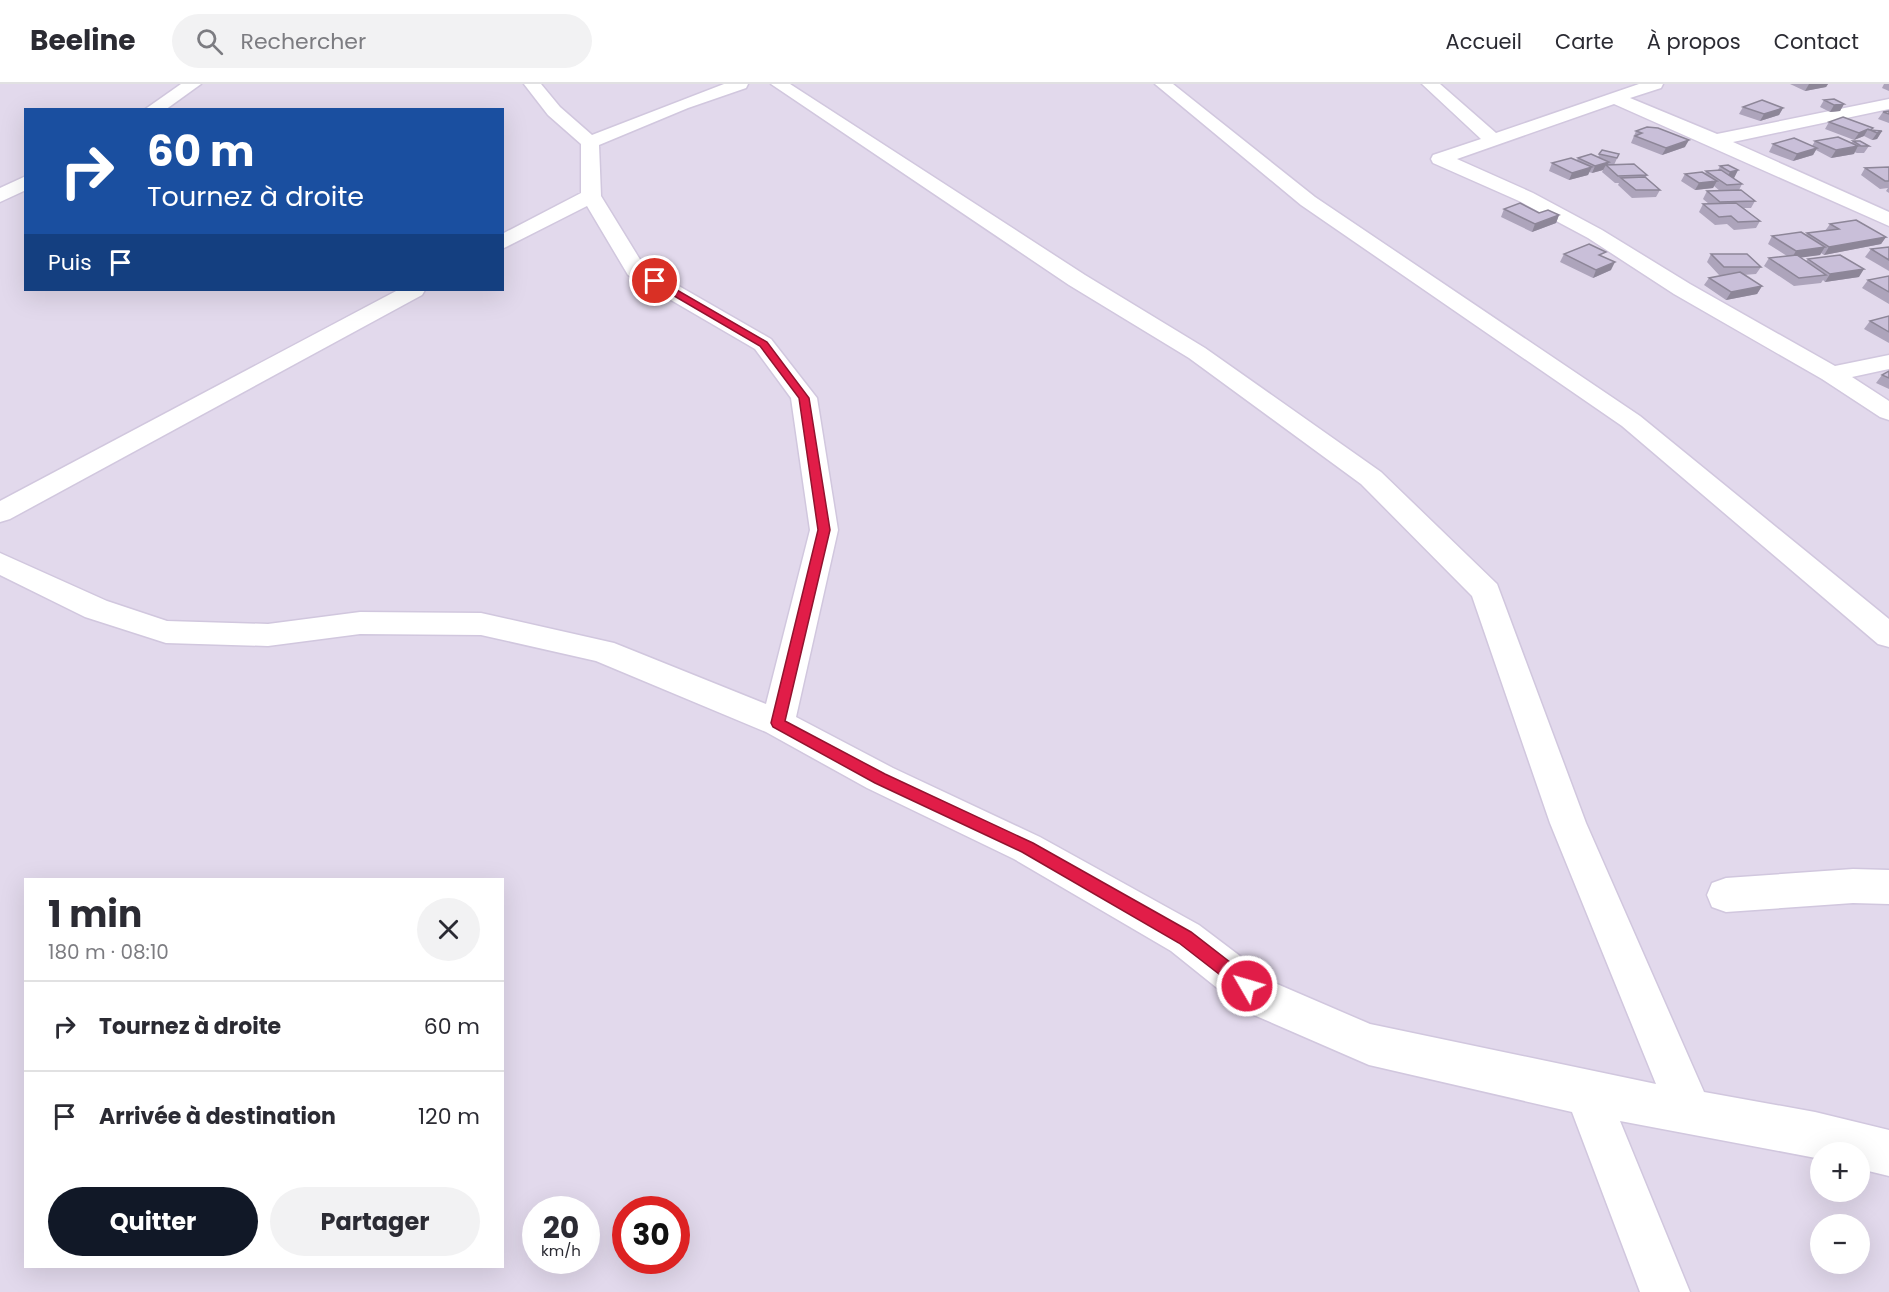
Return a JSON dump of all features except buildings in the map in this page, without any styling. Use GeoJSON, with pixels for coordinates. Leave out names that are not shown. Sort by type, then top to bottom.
{"type":"FeatureCollection","features":[{"type":"Feature","properties":{"kind":"street"},"geometry":{"type":"LineString","coordinates":[[155,108],[193,84]]}},
{"type":"Feature","properties":{"kind":"street"},"geometry":{"type":"LineString","coordinates":[[532,84],[554,111],[590,142],[591,196],[636,270],[763,344],[804,398],[824,530],[778,723]]}},
{"type":"Feature","properties":{"kind":"street"},"geometry":{"type":"LineString","coordinates":[[590,142],[682,104],[740,84]]}},
{"type":"Feature","properties":{"kind":"street"},"geometry":{"type":"LineString","coordinates":[[779,84],[1077,280],[1197,354],[1332,450],[1371,478],[1486,591],[1568,823],[1690,1112]]}},
{"type":"Feature","properties":{"kind":"street"},"geometry":{"type":"LineString","coordinates":[[1163,84],[1308,201],[1451,296],[1631,421],[1889,636]]}},
{"type":"Feature","properties":{"kind":"street"},"geometry":{"type":"LineString","coordinates":[[1430,84],[1493,140]]}},
{"type":"Feature","properties":{"kind":"street"},"geometry":{"type":"LineString","coordinates":[[1655,84],[1440,159],[1526,197],[1595,234],[1682,289],[1831,374],[1889,412]]}},
{"type":"Feature","properties":{"kind":"street"},"geometry":{"type":"LineString","coordinates":[[1614,98],[1715,140],[1889,220]]}},
{"type":"Feature","properties":{"kind":"street"},"geometry":{"type":"LineString","coordinates":[[1715,140],[1889,104]]}},
{"type":"Feature","properties":{"kind":"street"},"geometry":{"type":"LineString","coordinates":[[0,196],[24,183]]}},
{"type":"Feature","properties":{"kind":"street"},"geometry":{"type":"LineString","coordinates":[[504,242],[591,196]]}},
{"type":"Feature","properties":{"kind":"street"},"geometry":{"type":"LineString","coordinates":[[0,513],[412,291]]}},
{"type":"Feature","properties":{"kind":"street"},"geometry":{"type":"LineString","coordinates":[[1831,374],[1889,362]]}},
{"type":"Feature","properties":{"kind":"street"},"geometry":{"type":"LineString","coordinates":[[0,563],[96,609],[166,632],[268,635],[360,623],[481,624],[603,651],[778,723],[880,778],[1027,848],[1185,938],[1262,998],[1370,1044],[1587,1093],[1815,1136],[1889,1153]]}},
{"type":"Feature","properties":{"kind":"street"},"geometry":{"type":"LineString","coordinates":[[1726,895],[1853,886],[1889,887]]}},
{"type":"Feature","properties":{"kind":"street"},"geometry":{"type":"LineString","coordinates":[[1587,1093],[1665,1292]]}},
{"type":"Feature","properties":{"kind":"shaded area"},"geometry":{"type":"Polygon","coordinates":[[[0,84],[1889,84],[1889,1292],[0,1292],[0,84]]]}},
{"type":"Feature","properties":{"kind":"route"},"geometry":{"type":"LineString","coordinates":[[655,281],[763,344],[804,398],[824,530],[778,723],[880,778],[1027,848],[1185,938],[1247,986]]}}]}
